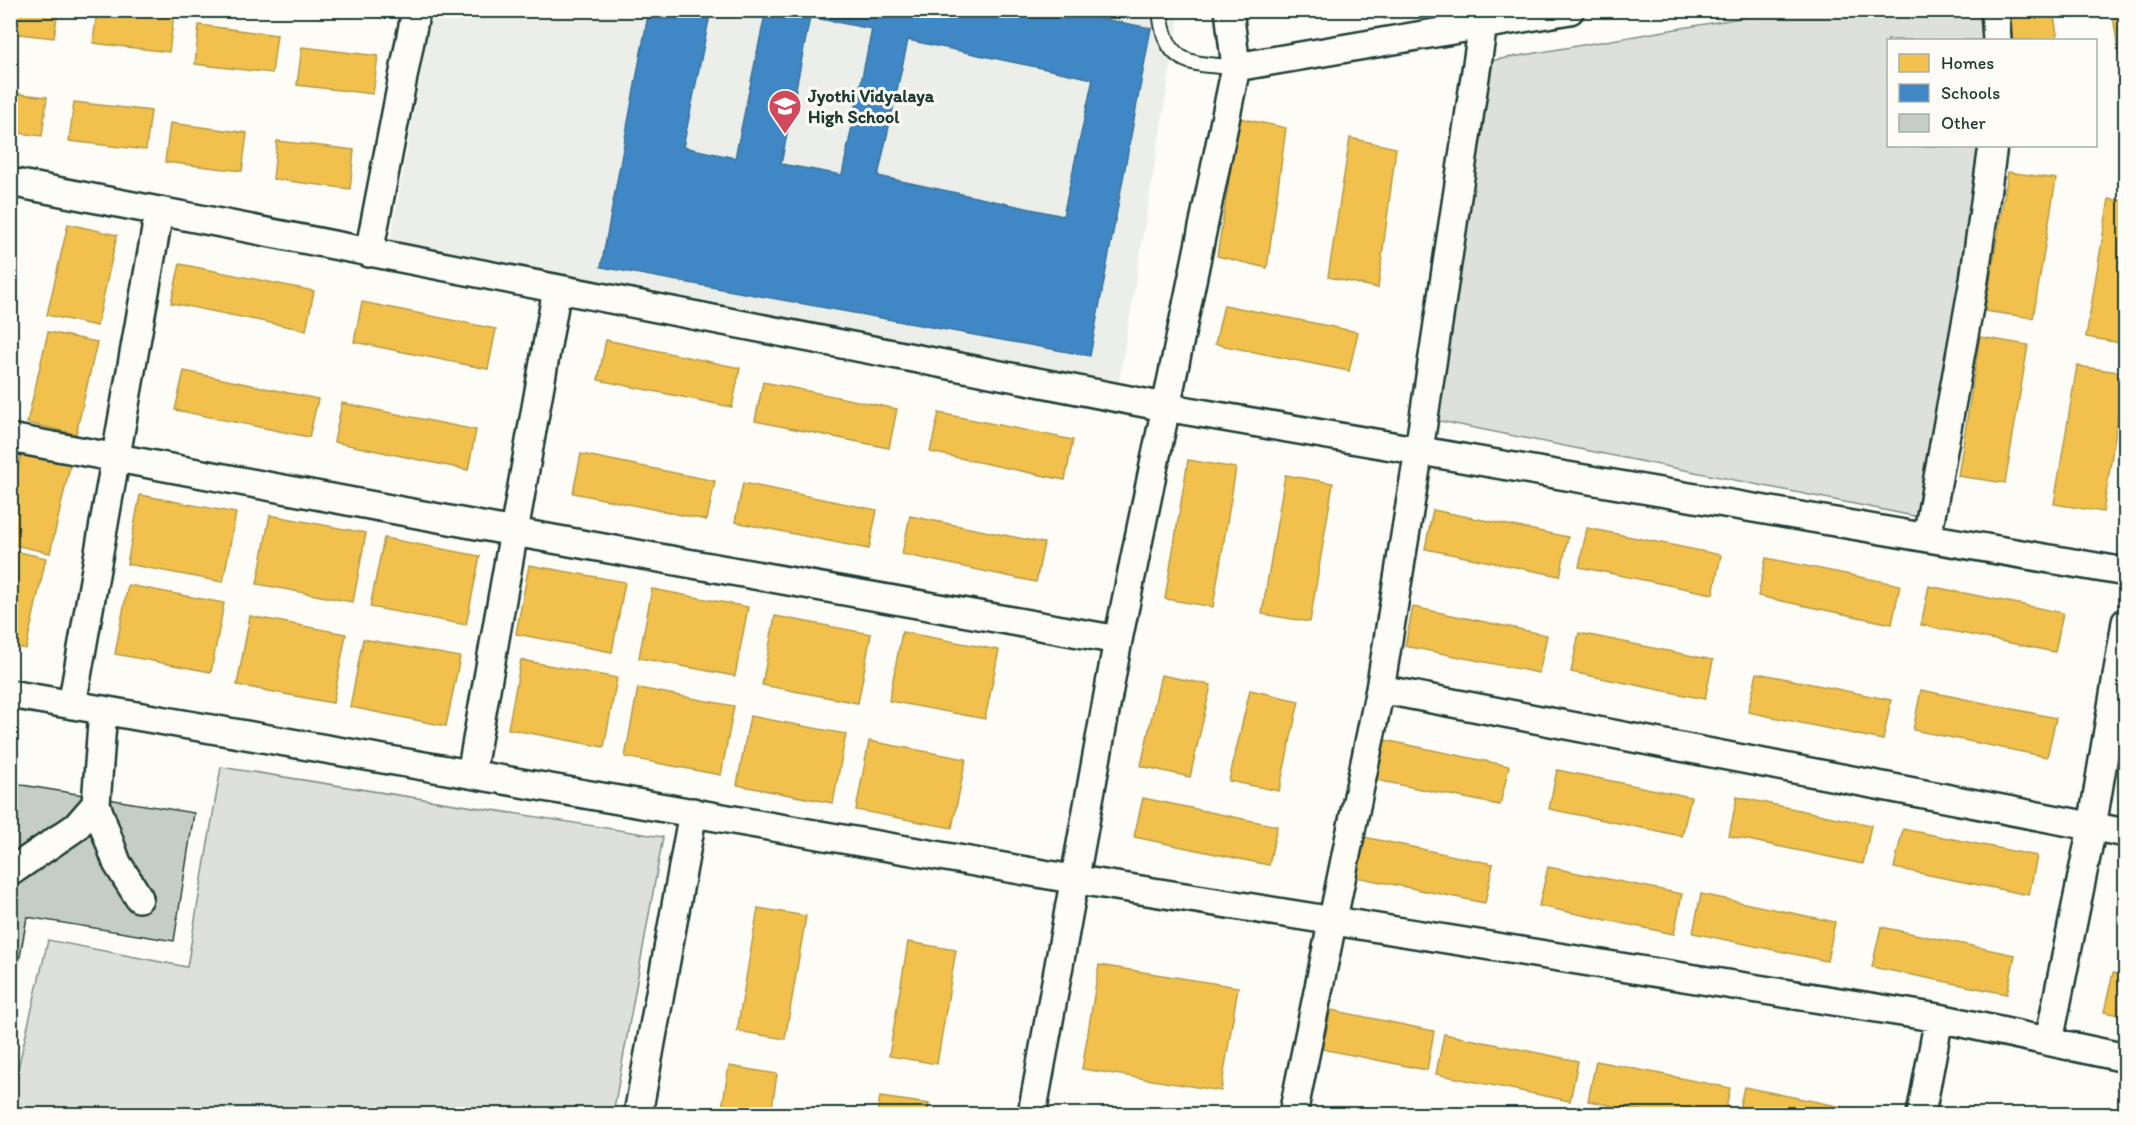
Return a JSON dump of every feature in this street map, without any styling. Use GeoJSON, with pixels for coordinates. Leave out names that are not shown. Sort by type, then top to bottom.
{"type":"FeatureCollection","features":[{"type":"Feature","properties":{"kind":"street"},"geometry":{"type":"LineString","coordinates":[[369,253],[416,10]]}},
{"type":"Feature","properties":{"kind":"street"},"geometry":{"type":"LineString","coordinates":[[1032,1114],[1072,879],[1118,640],[1236,68],[1229,10]]}},
{"type":"Feature","properties":{"kind":"street"},"geometry":{"type":"LineString","coordinates":[[1236,68],[1570,10]]}},
{"type":"Feature","properties":{"kind":"street"},"geometry":{"type":"LineString","coordinates":[[1995,10],[1997,39]]}},
{"type":"Feature","properties":{"kind":"street"},"geometry":{"type":"LineString","coordinates":[[1293,1114],[1380,689],[1419,450],[1483,24]]}},
{"type":"Feature","properties":{"kind":"street"},"geometry":{"type":"LineString","coordinates":[[1927,538],[1974,280],[1993,147]]}},
{"type":"Feature","properties":{"kind":"street"},"geometry":{"type":"LineString","coordinates":[[10,182],[1165,406],[2126,572]]}},
{"type":"Feature","properties":{"kind":"street"},"geometry":{"type":"LineString","coordinates":[[72,705],[118,458],[159,212]]}},
{"type":"Feature","properties":{"kind":"street"},"geometry":{"type":"LineString","coordinates":[[471,774],[557,289]]}},
{"type":"Feature","properties":{"kind":"street"},"geometry":{"type":"LineString","coordinates":[[10,438],[514,532],[1118,640]]}},
{"type":"Feature","properties":{"kind":"street"},"geometry":{"type":"LineString","coordinates":[[2049,1041],[2092,827],[2126,622]]}},
{"type":"Feature","properties":{"kind":"street"},"geometry":{"type":"LineString","coordinates":[[1380,689],[2126,833]]}},
{"type":"Feature","properties":{"kind":"street"},"geometry":{"type":"LineString","coordinates":[[10,694],[1072,879],[1939,1018],[2126,1058]]}},
{"type":"Feature","properties":{"kind":"street"},"geometry":{"type":"LineString","coordinates":[[102,710],[96,804],[117,863],[139,898]]}},
{"type":"Feature","properties":{"kind":"street"},"geometry":{"type":"LineString","coordinates":[[10,872],[76,827],[96,804]]}},
{"type":"Feature","properties":{"kind":"street"},"geometry":{"type":"LineString","coordinates":[[638,1114],[693,812]]}},
{"type":"Feature","properties":{"kind":"street"},"geometry":{"type":"LineString","coordinates":[[1921,1114],[1939,1018]]}},
{"type":"Feature","properties":{"kind":"lane"},"geometry":{"type":"LineString","coordinates":[[1160,10],[1167,44],[1177,57],[1202,65],[1236,68]]}},
{"type":"Feature","properties":{"kind":"shaded area","name":"Jyothi Vidyalaya High School"},"geometry":{"type":"Polygon","coordinates":[[[432,11],[1180,11],[1119,382],[390,243],[432,11]]]}},
{"type":"Feature","properties":{"kind":"shaded area"},"geometry":{"type":"Polygon","coordinates":[[[1781,11],[1986,11],[1987,39],[1887,39],[1887,147],[1984,147],[1919,517],[1415,416],[1477,63],[1781,11]]]}},
{"type":"Feature","properties":{"kind":"shaded area"},"geometry":{"type":"Polygon","coordinates":[[[221,767],[663,837],[613,1114],[11,1114],[11,1098],[48,940],[187,967],[221,767]]]}},
{"type":"Feature","properties":{"kind":"building: Homes"},"geometry":{"type":"Polygon","coordinates":[[[10,10],[58,10],[54,38],[10,33],[10,10]]]}},
{"type":"Feature","properties":{"kind":"building: Homes"},"geometry":{"type":"Polygon","coordinates":[[[97,10],[148,10],[174,14],[169,52],[93,43],[97,10]]]}},
{"type":"Feature","properties":{"kind":"building: Homes"},"geometry":{"type":"Polygon","coordinates":[[[1278,10],[1320,10],[1279,17],[1278,10]]]}},
{"type":"Feature","properties":{"kind":"building: Homes"},"geometry":{"type":"Polygon","coordinates":[[[1382,10],[1428,10],[1384,19],[1382,10]]]}},
{"type":"Feature","properties":{"kind":"building: Homes"},"geometry":{"type":"Polygon","coordinates":[[[2004,10],[2053,10],[2058,39],[2009,39],[2004,10]]]}},
{"type":"Feature","properties":{"kind":"building: Homes"},"geometry":{"type":"Polygon","coordinates":[[[2112,10],[2126,10],[2126,100],[2112,10]]]}},
{"type":"Feature","properties":{"kind":"building: Homes"},"geometry":{"type":"Polygon","coordinates":[[[199,25],[277,35],[272,73],[195,64],[199,25]]]}},
{"type":"Feature","properties":{"kind":"building: Homes"},"geometry":{"type":"Polygon","coordinates":[[[302,47],[378,56],[373,94],[297,85],[302,47]]]}},
{"type":"Feature","properties":{"kind":"building: Homes"},"geometry":{"type":"Polygon","coordinates":[[[10,93],[47,97],[42,136],[10,132],[10,93]]]}},
{"type":"Feature","properties":{"kind":"building: Homes"},"geometry":{"type":"Polygon","coordinates":[[[74,102],[151,111],[146,150],[69,141],[74,102]]]}},
{"type":"Feature","properties":{"kind":"building: Homes"},"geometry":{"type":"Polygon","coordinates":[[[1239,118],[1286,128],[1267,268],[1217,256],[1239,118]]]}},
{"type":"Feature","properties":{"kind":"building: Homes"},"geometry":{"type":"Polygon","coordinates":[[[170,123],[247,133],[242,171],[165,162],[170,123]]]}},
{"type":"Feature","properties":{"kind":"building: Homes"},"geometry":{"type":"Polygon","coordinates":[[[1350,138],[1396,148],[1378,288],[1328,277],[1350,138]]]}},
{"type":"Feature","properties":{"kind":"building: Homes"},"geometry":{"type":"Polygon","coordinates":[[[277,141],[354,150],[350,189],[273,179],[277,141]]]}},
{"type":"Feature","properties":{"kind":"building: Homes"},"geometry":{"type":"Polygon","coordinates":[[[2008,172],[2056,179],[2033,318],[1985,311],[2008,172]]]}},
{"type":"Feature","properties":{"kind":"building: Homes"},"geometry":{"type":"Polygon","coordinates":[[[2109,199],[2126,201],[2126,344],[2086,337],[2109,199]]]}},
{"type":"Feature","properties":{"kind":"building: Homes"},"geometry":{"type":"Polygon","coordinates":[[[68,224],[117,235],[97,326],[47,315],[68,224]]]}},
{"type":"Feature","properties":{"kind":"building: Homes"},"geometry":{"type":"Polygon","coordinates":[[[180,264],[314,291],[306,330],[171,303],[180,264]]]}},
{"type":"Feature","properties":{"kind":"building: Homes"},"geometry":{"type":"Polygon","coordinates":[[[362,302],[496,329],[488,369],[354,342],[362,302]]]}},
{"type":"Feature","properties":{"kind":"building: Homes"},"geometry":{"type":"Polygon","coordinates":[[[1224,305],[1358,332],[1349,371],[1215,344],[1224,305]]]}},
{"type":"Feature","properties":{"kind":"building: Homes"},"geometry":{"type":"Polygon","coordinates":[[[48,332],[97,342],[76,434],[27,423],[48,332]]]}},
{"type":"Feature","properties":{"kind":"building: Homes"},"geometry":{"type":"Polygon","coordinates":[[[1980,337],[2028,345],[2005,483],[1958,476],[1980,337]]]}},
{"type":"Feature","properties":{"kind":"building: Homes"},"geometry":{"type":"Polygon","coordinates":[[[606,340],[740,368],[732,407],[598,380],[606,340]]]}},
{"type":"Feature","properties":{"kind":"building: Homes"},"geometry":{"type":"Polygon","coordinates":[[[2077,366],[2125,373],[2103,512],[2054,504],[2077,366]]]}},
{"type":"Feature","properties":{"kind":"building: Homes"},"geometry":{"type":"Polygon","coordinates":[[[184,371],[318,399],[309,437],[175,410],[184,371]]]}},
{"type":"Feature","properties":{"kind":"building: Homes"},"geometry":{"type":"Polygon","coordinates":[[[763,382],[897,409],[889,448],[755,421],[763,382]]]}},
{"type":"Feature","properties":{"kind":"building: Homes"},"geometry":{"type":"Polygon","coordinates":[[[342,403],[476,430],[468,470],[334,442],[342,403]]]}},
{"type":"Feature","properties":{"kind":"building: Homes"},"geometry":{"type":"Polygon","coordinates":[[[939,413],[1073,440],[1065,480],[930,452],[939,413]]]}},
{"type":"Feature","properties":{"kind":"building: Homes"},"geometry":{"type":"Polygon","coordinates":[[[22,451],[71,462],[50,553],[10,544],[10,501],[22,451]]]}},
{"type":"Feature","properties":{"kind":"building: Homes"},"geometry":{"type":"Polygon","coordinates":[[[581,454],[715,481],[707,520],[573,493],[581,454]]]}},
{"type":"Feature","properties":{"kind":"building: Homes"},"geometry":{"type":"Polygon","coordinates":[[[1188,460],[1236,468],[1213,607],[1165,599],[1188,460]]]}},
{"type":"Feature","properties":{"kind":"building: Homes"},"geometry":{"type":"Polygon","coordinates":[[[1285,475],[1333,483],[1310,622],[1262,614],[1285,475]]]}},
{"type":"Feature","properties":{"kind":"building: Homes"},"geometry":{"type":"Polygon","coordinates":[[[743,483],[877,510],[869,549],[735,522],[743,483]]]}},
{"type":"Feature","properties":{"kind":"building: Homes"},"geometry":{"type":"Polygon","coordinates":[[[140,495],[236,513],[223,582],[127,564],[140,495]]]}},
{"type":"Feature","properties":{"kind":"building: Homes"},"geometry":{"type":"Polygon","coordinates":[[[1433,510],[1568,537],[1560,576],[1425,549],[1433,510]]]}},
{"type":"Feature","properties":{"kind":"building: Homes"},"geometry":{"type":"Polygon","coordinates":[[[270,515],[366,533],[353,602],[257,584],[270,515]]]}},
{"type":"Feature","properties":{"kind":"building: Homes"},"geometry":{"type":"Polygon","coordinates":[[[910,516],[1044,543],[1036,582],[902,554],[910,516]]]}},
{"type":"Feature","properties":{"kind":"building: Homes"},"geometry":{"type":"Polygon","coordinates":[[[1587,528],[1721,555],[1713,594],[1579,567],[1587,528]]]}},
{"type":"Feature","properties":{"kind":"building: Homes"},"geometry":{"type":"Polygon","coordinates":[[[384,538],[480,556],[466,625],[370,607],[384,538]]]}},
{"type":"Feature","properties":{"kind":"building: Homes"},"geometry":{"type":"Polygon","coordinates":[[[10,550],[46,558],[26,649],[10,646],[10,550]]]}},
{"type":"Feature","properties":{"kind":"building: Homes"},"geometry":{"type":"Polygon","coordinates":[[[1766,558],[1900,585],[1892,624],[1758,596],[1766,558]]]}},
{"type":"Feature","properties":{"kind":"building: Homes"},"geometry":{"type":"Polygon","coordinates":[[[529,565],[625,582],[612,652],[516,634],[529,565]]]}},
{"type":"Feature","properties":{"kind":"building: Homes"},"geometry":{"type":"Polygon","coordinates":[[[128,585],[224,603],[211,672],[115,654],[128,585]]]}},
{"type":"Feature","properties":{"kind":"building: Homes"},"geometry":{"type":"Polygon","coordinates":[[[1929,586],[2063,613],[2055,652],[1921,625],[1929,586]]]}},
{"type":"Feature","properties":{"kind":"building: Homes"},"geometry":{"type":"Polygon","coordinates":[[[652,589],[748,607],[735,676],[639,658],[652,589]]]}},
{"type":"Feature","properties":{"kind":"building: Homes"},"geometry":{"type":"Polygon","coordinates":[[[1413,607],[1547,635],[1539,673],[1405,646],[1413,607]]]}},
{"type":"Feature","properties":{"kind":"building: Homes"},"geometry":{"type":"Polygon","coordinates":[[[250,616],[346,634],[333,703],[237,685],[250,616]]]}},
{"type":"Feature","properties":{"kind":"building: Homes"},"geometry":{"type":"Polygon","coordinates":[[[775,616],[871,634],[858,703],[762,685],[775,616]]]}},
{"type":"Feature","properties":{"kind":"building: Homes"},"geometry":{"type":"Polygon","coordinates":[[[902,632],[999,650],[985,719],[889,701],[902,632]]]}},
{"type":"Feature","properties":{"kind":"building: Homes"},"geometry":{"type":"Polygon","coordinates":[[[1579,633],[1713,660],[1705,699],[1571,672],[1579,633]]]}},
{"type":"Feature","properties":{"kind":"building: Homes"},"geometry":{"type":"Polygon","coordinates":[[[363,639],[460,657],[446,726],[350,707],[363,639]]]}},
{"type":"Feature","properties":{"kind":"building: Homes"},"geometry":{"type":"Polygon","coordinates":[[[521,660],[617,678],[604,747],[508,729],[521,660]]]}},
{"type":"Feature","properties":{"kind":"building: Homes"},"geometry":{"type":"Polygon","coordinates":[[[1757,673],[1891,700],[1883,740],[1748,712],[1757,673]]]}},
{"type":"Feature","properties":{"kind":"building: Homes"},"geometry":{"type":"Polygon","coordinates":[[[1161,675],[1211,685],[1190,777],[1141,766],[1161,675]]]}},
{"type":"Feature","properties":{"kind":"building: Homes"},"geometry":{"type":"Polygon","coordinates":[[[638,688],[734,706],[721,775],[625,757],[638,688]]]}},
{"type":"Feature","properties":{"kind":"building: Homes"},"geometry":{"type":"Polygon","coordinates":[[[1250,690],[1299,701],[1279,791],[1229,781],[1250,690]]]}},
{"type":"Feature","properties":{"kind":"building: Homes"},"geometry":{"type":"Polygon","coordinates":[[[1921,690],[2056,718],[2047,757],[1913,730],[1921,690]]]}},
{"type":"Feature","properties":{"kind":"building: Homes"},"geometry":{"type":"Polygon","coordinates":[[[750,716],[846,734],[833,803],[737,785],[750,716]]]}},
{"type":"Feature","properties":{"kind":"building: Homes"},"geometry":{"type":"Polygon","coordinates":[[[1375,738],[1509,766],[1500,805],[1366,778],[1375,738]]]}},
{"type":"Feature","properties":{"kind":"building: Homes"},"geometry":{"type":"Polygon","coordinates":[[[869,741],[966,759],[952,828],[856,810],[869,741]]]}},
{"type":"Feature","properties":{"kind":"building: Homes"},"geometry":{"type":"Polygon","coordinates":[[[1557,770],[1691,797],[1682,836],[1549,809],[1557,770]]]}},
{"type":"Feature","properties":{"kind":"building: Homes"},"geometry":{"type":"Polygon","coordinates":[[[1737,797],[1871,825],[1863,864],[1729,836],[1737,797]]]}},
{"type":"Feature","properties":{"kind":"building: Homes"},"geometry":{"type":"Polygon","coordinates":[[[1143,798],[1277,826],[1269,865],[1134,837],[1143,798]]]}},
{"type":"Feature","properties":{"kind":"building: Homes"},"geometry":{"type":"Polygon","coordinates":[[[1903,829],[2037,856],[2029,895],[1894,868],[1903,829]]]}},
{"type":"Feature","properties":{"kind":"building: Homes"},"geometry":{"type":"Polygon","coordinates":[[[1359,836],[1493,864],[1485,903],[1351,876],[1359,836]]]}},
{"type":"Feature","properties":{"kind":"building: Homes"},"geometry":{"type":"Polygon","coordinates":[[[1548,867],[1682,894],[1674,934],[1539,906],[1548,867]]]}},
{"type":"Feature","properties":{"kind":"building: Homes"},"geometry":{"type":"Polygon","coordinates":[[[2126,889],[2126,914],[2121,913],[2126,889]]]}},
{"type":"Feature","properties":{"kind":"building: Homes"},"geometry":{"type":"Polygon","coordinates":[[[1701,894],[1835,922],[1827,961],[1693,933],[1701,894]]]}},
{"type":"Feature","properties":{"kind":"building: Homes"},"geometry":{"type":"Polygon","coordinates":[[[758,908],[806,916],[785,1039],[737,1031],[758,908]]]}},
{"type":"Feature","properties":{"kind":"building: Homes"},"geometry":{"type":"Polygon","coordinates":[[[1881,927],[2015,955],[2007,994],[1872,967],[1881,927]]]}},
{"type":"Feature","properties":{"kind":"building: Homes"},"geometry":{"type":"Polygon","coordinates":[[[908,942],[956,950],[937,1064],[889,1056],[908,942]]]}},
{"type":"Feature","properties":{"kind":"building: Homes"},"geometry":{"type":"Polygon","coordinates":[[[1099,965],[1238,987],[1221,1091],[1082,1069],[1099,965]]]}},
{"type":"Feature","properties":{"kind":"building: Homes"},"geometry":{"type":"Polygon","coordinates":[[[2113,973],[2126,975],[2126,1016],[2104,1012],[2113,973]]]}},
{"type":"Feature","properties":{"kind":"building: Homes"},"geometry":{"type":"Polygon","coordinates":[[[1331,1010],[1434,1031],[1427,1070],[1322,1049],[1331,1010]]]}},
{"type":"Feature","properties":{"kind":"building: Homes"},"geometry":{"type":"Polygon","coordinates":[[[1444,1034],[1578,1061],[1570,1101],[1436,1074],[1444,1034]]]}},
{"type":"Feature","properties":{"kind":"building: Homes"},"geometry":{"type":"Polygon","coordinates":[[[1596,1061],[1730,1088],[1725,1114],[1656,1114],[1588,1101],[1596,1061]]]}},
{"type":"Feature","properties":{"kind":"building: Homes"},"geometry":{"type":"Polygon","coordinates":[[[729,1066],[777,1074],[771,1114],[721,1114],[729,1066]]]}},
{"type":"Feature","properties":{"kind":"building: Homes"},"geometry":{"type":"Polygon","coordinates":[[[1744,1087],[1876,1114],[1738,1114],[1744,1087]]]}},
{"type":"Feature","properties":{"kind":"building: Homes"},"geometry":{"type":"Polygon","coordinates":[[[880,1097],[929,1104],[927,1114],[877,1114],[880,1097]]]}},
{"type":"Feature","properties":{"kind":"building: Schools"},"geometry":{"type":"Polygon","coordinates":[[[649,10],[711,10],[683,147],[735,158],[765,15],[741,10],[1055,10],[1151,28],[1090,356],[601,267],[649,10]],[[810,17],[781,164],[842,175],[872,29],[810,17]],[[908,40],[878,176],[1063,216],[1093,79],[908,40]]]}},
{"type":"Feature","properties":{"kind":"building: Other"},"geometry":{"type":"Polygon","coordinates":[[[10,783],[194,813],[174,941],[27,917],[10,1013],[10,783]]]}},
{"type":"Feature","properties":{"kind":"place","name":"Jyothi Vidyalaya High School"},"geometry":{"type":"Point","coordinates":[785,135]}}]}
